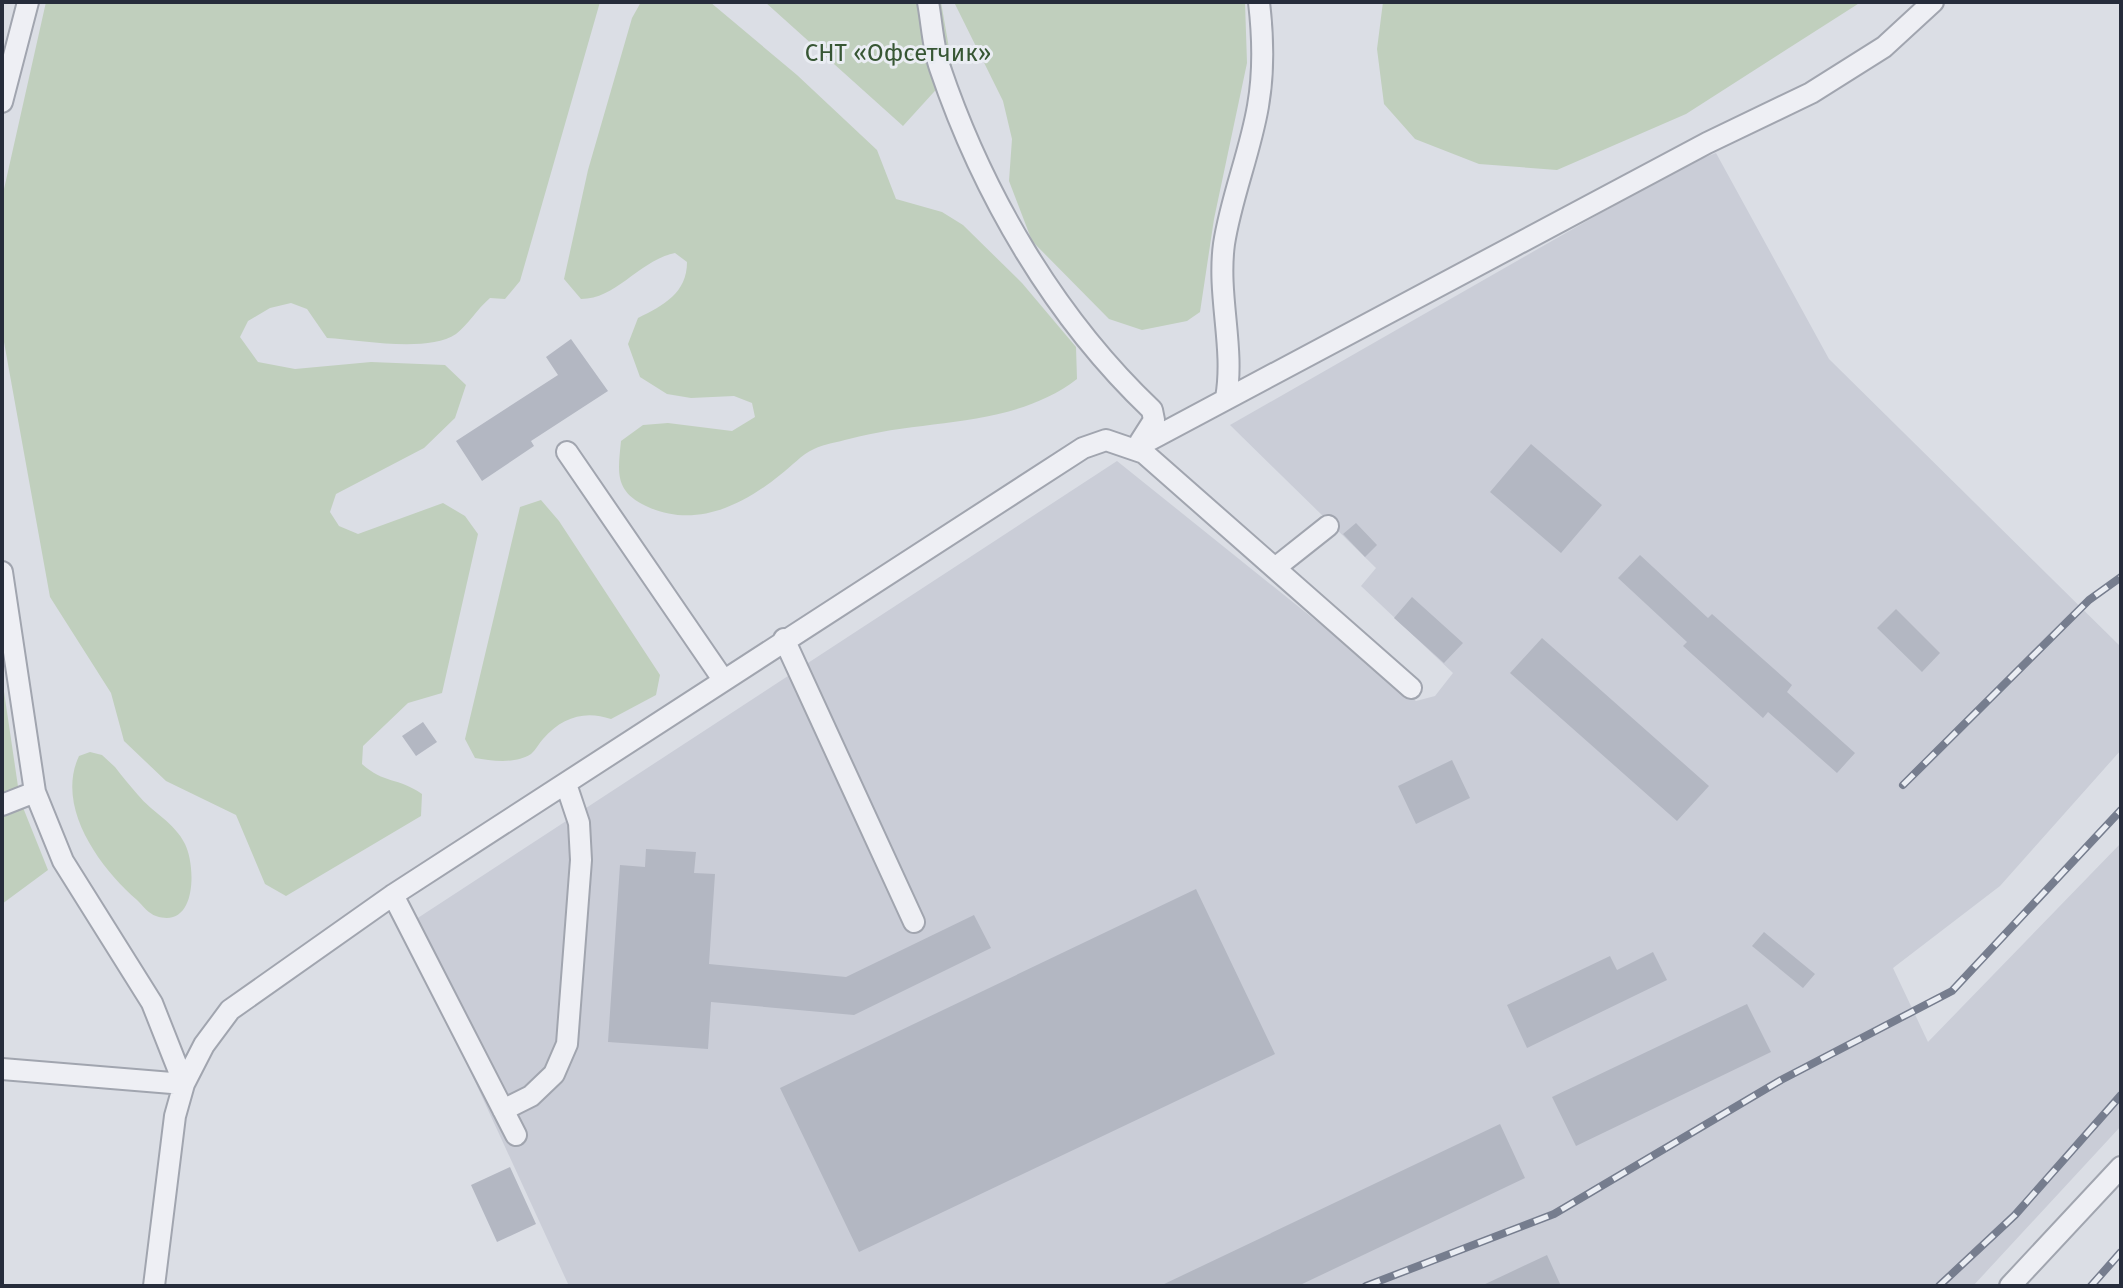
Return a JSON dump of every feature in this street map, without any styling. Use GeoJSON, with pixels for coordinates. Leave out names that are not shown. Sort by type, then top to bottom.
{"type":"FeatureCollection","features":[{"type":"Feature","properties":{"kind":"street"},"geometry":{"type":"LineString","coordinates":[[2,102],[28,2]]}},
{"type":"Feature","properties":{"kind":"street"},"geometry":{"type":"LineString","coordinates":[[928,2],[940,67],[997,203],[1043,281],[1134,393],[1152,410],[1149,431],[1135,448]]}},
{"type":"Feature","properties":{"kind":"street"},"geometry":{"type":"LineString","coordinates":[[1226,398],[1230,377],[1222,309],[1224,244],[1259,105],[1263,39],[1259,2]]}},
{"type":"Feature","properties":{"kind":"street"},"geometry":{"type":"LineString","coordinates":[[1135,448],[1707,143],[1811,93],[1884,47],[1933,2]]}},
{"type":"Feature","properties":{"kind":"street"},"geometry":{"type":"LineString","coordinates":[[154,1286],[175,1116],[184,1084],[204,1045],[230,1010],[393,895],[566,784],[722,678],[1083,448],[1106,440],[1135,448],[1411,688]]}},
{"type":"Feature","properties":{"kind":"street"},"geometry":{"type":"LineString","coordinates":[[567,452],[722,678]]}},
{"type":"Feature","properties":{"kind":"street"},"geometry":{"type":"LineString","coordinates":[[1275,568],[1328,526]]}},
{"type":"Feature","properties":{"kind":"street"},"geometry":{"type":"LineString","coordinates":[[2,572],[9,673],[35,792],[63,861],[152,1003],[184,1084]]}},
{"type":"Feature","properties":{"kind":"street"},"geometry":{"type":"LineString","coordinates":[[784,639],[914,922]]}},
{"type":"Feature","properties":{"kind":"street"},"geometry":{"type":"LineString","coordinates":[[503,1110],[531,1096],[554,1074],[567,1044],[581,860],[579,823],[566,784]]}},
{"type":"Feature","properties":{"kind":"street"},"geometry":{"type":"LineString","coordinates":[[2,805],[35,792]]}},
{"type":"Feature","properties":{"kind":"street"},"geometry":{"type":"LineString","coordinates":[[393,895],[516,1135]]}},
{"type":"Feature","properties":{"kind":"street"},"geometry":{"type":"LineString","coordinates":[[2,1069],[184,1084]]}},
{"type":"Feature","properties":{"kind":"street"},"geometry":{"type":"LineString","coordinates":[[2010,1286],[2121,1167]]}},
{"type":"Feature","properties":{"kind":"shaded area"},"geometry":{"type":"Polygon","coordinates":[[[1716,153],[1829,359],[2121,647],[2121,750],[2000,886],[1893,968],[1928,1042],[2121,843],[2121,1126],[1973,1286],[569,1286],[404,927],[1117,461],[1416,701],[1435,696],[1453,673],[1361,586],[1376,568],[1230,425],[1683,166],[1716,153]]]}},
{"type":"Feature","properties":{"kind":"green space"},"geometry":{"type":"Polygon","coordinates":[[[46,2],[600,2],[520,281],[505,299],[490,298],[456,334],[429,343],[394,344],[327,338],[307,309],[291,303],[270,308],[248,321],[240,337],[258,362],[295,369],[371,362],[445,365],[466,385],[455,418],[424,448],[336,494],[330,512],[339,526],[358,534],[443,503],[465,516],[478,534],[442,693],[408,703],[363,746],[362,764],[377,775],[422,794],[421,816],[286,896],[265,884],[236,815],[166,781],[124,741],[111,693],[50,597],[2,331],[2,198],[46,2]]]}},
{"type":"Feature","properties":{"kind":"green space"},"geometry":{"type":"Polygon","coordinates":[[[641,2],[710,2],[797,75],[877,150],[896,199],[942,212],[963,225],[1022,283],[1076,347],[1077,379],[1052,395],[1024,407],[967,420],[878,432],[818,447],[750,496],[717,511],[682,515],[664,513],[628,494],[620,480],[621,441],[643,425],[668,423],[732,431],[755,417],[752,403],[734,396],[691,398],[667,394],[640,377],[628,344],[638,318],[665,303],[683,282],[687,262],[675,253],[662,257],[617,287],[594,297],[581,299],[564,279],[588,170],[632,18],[641,2]]]}},
{"type":"Feature","properties":{"kind":"green space","name":"СНТ «Офсетчик»"},"geometry":{"type":"Polygon","coordinates":[[[765,2],[941,2],[953,71],[903,126],[765,2]]]}},
{"type":"Feature","properties":{"kind":"green space"},"geometry":{"type":"Polygon","coordinates":[[[954,2],[1245,2],[1247,63],[1214,219],[1200,312],[1187,321],[1142,330],[1109,319],[1032,241],[1009,181],[1012,139],[1003,101],[954,2]]]}},
{"type":"Feature","properties":{"kind":"green space"},"geometry":{"type":"Polygon","coordinates":[[[1383,2],[1861,2],[1686,114],[1557,170],[1479,164],[1415,139],[1384,104],[1377,49],[1383,2]]]}},
{"type":"Feature","properties":{"kind":"green space"},"geometry":{"type":"Polygon","coordinates":[[[541,500],[559,521],[660,675],[656,695],[611,719],[592,715],[574,717],[550,731],[525,757],[504,761],[475,758],[465,739],[520,507],[541,500]]]}},
{"type":"Feature","properties":{"kind":"green space"},"geometry":{"type":"Polygon","coordinates":[[[2,678],[20,800],[48,870],[2,904],[2,678]]]}},
{"type":"Feature","properties":{"kind":"green space"},"geometry":{"type":"Polygon","coordinates":[[[90,752],[102,755],[115,767],[185,844],[191,866],[190,894],[179,914],[169,918],[148,911],[109,871],[85,835],[77,816],[73,776],[79,756],[90,752]]]}},
{"type":"Feature","properties":{"kind":"building"},"geometry":{"type":"Polygon","coordinates":[[[571,339],[608,391],[531,441],[534,446],[482,481],[456,441],[558,375],[546,357],[571,339]]]}},
{"type":"Feature","properties":{"kind":"building"},"geometry":{"type":"Polygon","coordinates":[[[1531,444],[1602,505],[1561,553],[1490,492],[1531,444]]]}},
{"type":"Feature","properties":{"kind":"building"},"geometry":{"type":"Polygon","coordinates":[[[1356,523],[1377,545],[1365,557],[1343,534],[1356,523]]]}},
{"type":"Feature","properties":{"kind":"building"},"geometry":{"type":"Polygon","coordinates":[[[1640,555],[1708,618],[1712,614],[1792,685],[1787,692],[1855,753],[1837,773],[1768,712],[1763,718],[1683,646],[1687,642],[1618,578],[1640,555]]]}},
{"type":"Feature","properties":{"kind":"building"},"geometry":{"type":"Polygon","coordinates":[[[1412,597],[1463,643],[1444,663],[1394,618],[1412,597]]]}},
{"type":"Feature","properties":{"kind":"building"},"geometry":{"type":"Polygon","coordinates":[[[1896,609],[1940,653],[1922,672],[1877,628],[1896,609]]]}},
{"type":"Feature","properties":{"kind":"building"},"geometry":{"type":"Polygon","coordinates":[[[1542,638],[1709,786],[1677,821],[1510,673],[1542,638]]]}},
{"type":"Feature","properties":{"kind":"building"},"geometry":{"type":"Polygon","coordinates":[[[423,722],[437,742],[416,756],[402,736],[423,722]]]}},
{"type":"Feature","properties":{"kind":"building"},"geometry":{"type":"Polygon","coordinates":[[[1452,760],[1470,798],[1416,824],[1398,786],[1452,760]]]}},
{"type":"Feature","properties":{"kind":"building"},"geometry":{"type":"Polygon","coordinates":[[[646,849],[696,852],[694,873],[715,874],[709,964],[846,977],[974,915],[991,948],[854,1015],[711,1002],[708,1049],[608,1042],[620,865],[645,867],[646,849]]]}},
{"type":"Feature","properties":{"kind":"building"},"geometry":{"type":"Polygon","coordinates":[[[1196,889],[1275,1054],[859,1252],[780,1088],[1196,889]]]}},
{"type":"Feature","properties":{"kind":"building"},"geometry":{"type":"Polygon","coordinates":[[[1764,932],[1815,974],[1803,988],[1752,946],[1764,932]]]}},
{"type":"Feature","properties":{"kind":"building"},"geometry":{"type":"Polygon","coordinates":[[[1653,952],[1667,980],[1527,1048],[1507,1005],[1610,956],[1617,970],[1653,952]]]}},
{"type":"Feature","properties":{"kind":"building"},"geometry":{"type":"Polygon","coordinates":[[[1747,1004],[1771,1052],[1576,1146],[1552,1097],[1747,1004]]]}},
{"type":"Feature","properties":{"kind":"building"},"geometry":{"type":"Polygon","coordinates":[[[1500,1124],[1525,1178],[1298,1286],[1160,1286],[1500,1124]]]}},
{"type":"Feature","properties":{"kind":"building"},"geometry":{"type":"Polygon","coordinates":[[[510,1167],[536,1224],[497,1242],[471,1185],[510,1167]]]}},
{"type":"Feature","properties":{"kind":"building"},"geometry":{"type":"Polygon","coordinates":[[[1547,1255],[1561,1286],[1481,1286],[1547,1255]]]}},
{"type":"Feature","properties":{"kind":"railway"},"geometry":{"type":"LineString","coordinates":[[1903,785],[2089,600],[2121,577]]}},
{"type":"Feature","properties":{"kind":"railway"},"geometry":{"type":"LineString","coordinates":[[1366,1286],[1554,1214],[1781,1080],[1952,991],[2121,810]]}},
{"type":"Feature","properties":{"kind":"railway"},"geometry":{"type":"LineString","coordinates":[[1939,1286],[2015,1215],[2121,1095]]}},
{"type":"Feature","properties":{"kind":"railway"},"geometry":{"type":"LineString","coordinates":[[2091,1286],[2121,1252]]}}]}
